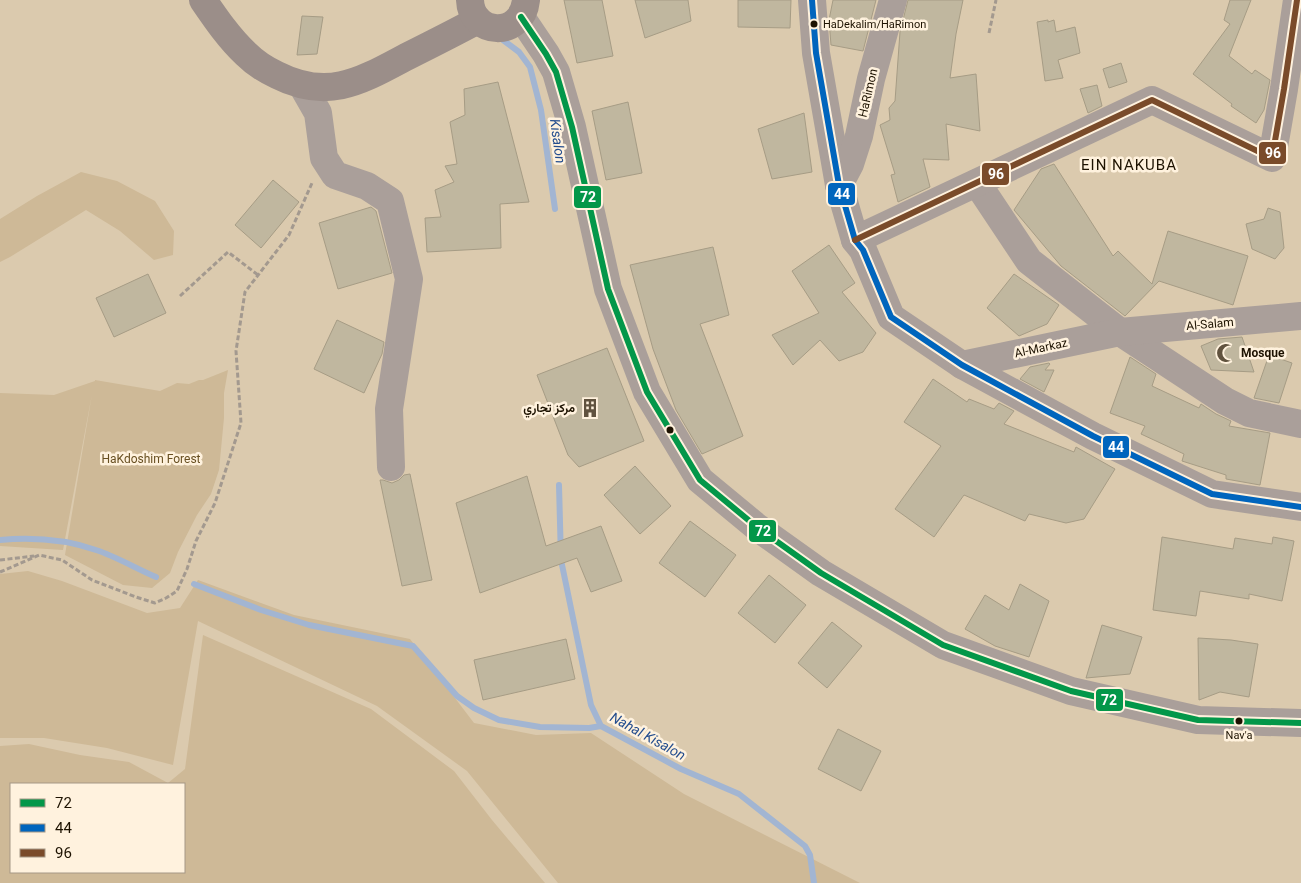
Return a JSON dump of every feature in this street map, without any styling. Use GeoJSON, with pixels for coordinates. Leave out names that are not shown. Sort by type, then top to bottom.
{"type":"FeatureCollection","features":[{"type":"Feature","properties":{"kind":"main road"},"geometry":{"type":"LineString","coordinates":[[203,0],[224,31],[247,55],[269,71],[287,80],[302,85],[322,88],[340,86],[364,79],[474,10],[490,28],[499,29],[514,24],[523,9]]}},
{"type":"Feature","properties":{"kind":"street"},"geometry":{"type":"LineString","coordinates":[[812,0],[816,53],[839,185],[855,240],[863,250],[891,317],[962,365],[1093,436],[1212,494],[1301,506]]}},
{"type":"Feature","properties":{"kind":"street","name":"HaRimon"},"geometry":{"type":"LineString","coordinates":[[839,185],[850,164],[859,136],[871,79],[893,0]]}},
{"type":"Feature","properties":{"kind":"street"},"geometry":{"type":"LineString","coordinates":[[855,240],[1152,100],[1272,158],[1297,0]]}},
{"type":"Feature","properties":{"kind":"street"},"geometry":{"type":"LineString","coordinates":[[523,9],[556,72],[572,127],[608,289],[647,392],[700,480],[758,528],[821,573],[943,645],[1071,691],[1198,720],[1301,723]]}},
{"type":"Feature","properties":{"kind":"street"},"geometry":{"type":"LineString","coordinates":[[302,85],[318,112],[324,158],[335,175],[367,186],[390,201],[409,279],[389,409],[391,467]]}},
{"type":"Feature","properties":{"kind":"street"},"geometry":{"type":"LineString","coordinates":[[977,182],[1029,261],[1120,332],[1224,401],[1249,413],[1301,424]]}},
{"type":"Feature","properties":{"kind":"street","name":"Al-Salam"},"geometry":{"type":"LineString","coordinates":[[1120,332],[1301,316]]}},
{"type":"Feature","properties":{"kind":"street","name":"Al-Markaz"},"geometry":{"type":"LineString","coordinates":[[962,365],[1120,332]]}},
{"type":"Feature","properties":{"kind":"path"},"geometry":{"type":"LineString","coordinates":[[989,33],[996,0]]}},
{"type":"Feature","properties":{"kind":"path"},"geometry":{"type":"LineString","coordinates":[[0,560],[39,555],[62,560],[92,580],[155,603],[176,591],[187,569],[196,541],[215,503],[241,424],[236,351],[245,292],[289,236],[324,158]]}},
{"type":"Feature","properties":{"kind":"path"},"geometry":{"type":"LineString","coordinates":[[180,296],[228,252],[258,275]]}},
{"type":"Feature","properties":{"kind":"path"},"geometry":{"type":"LineString","coordinates":[[0,572],[39,555]]}},
{"type":"Feature","properties":{"kind":"green space"},"geometry":{"type":"Polygon","coordinates":[[[81,172],[117,181],[155,201],[174,231],[173,255],[154,260],[120,231],[86,210],[0,262],[0,219],[81,172]]]}},
{"type":"Feature","properties":{"kind":"green space","name":"HaKdoshim Forest"},"geometry":{"type":"Polygon","coordinates":[[[228,370],[224,393],[224,418],[219,470],[211,494],[197,515],[178,552],[170,573],[152,588],[123,585],[65,555],[92,394],[63,550],[0,546],[0,393],[54,395],[95,380],[160,391],[177,383],[189,384],[228,370]]]}},
{"type":"Feature","properties":{"kind":"green space"},"geometry":{"type":"Polygon","coordinates":[[[28,571],[62,581],[147,613],[180,608],[198,580],[294,615],[410,639],[474,723],[536,735],[591,733],[684,794],[860,883],[558,883],[467,771],[377,706],[198,621],[173,765],[107,748],[44,738],[0,738],[0,574],[28,571]]]}},
{"type":"Feature","properties":{"kind":"green space"},"geometry":{"type":"Polygon","coordinates":[[[203,635],[371,709],[454,771],[545,883],[0,883],[0,746],[29,744],[80,755],[129,762],[168,783],[185,769],[203,635]]]}},
{"type":"Feature","properties":{"kind":"building"},"geometry":{"type":"Polygon","coordinates":[[[564,0],[602,0],[613,56],[577,63],[564,0]]]}},
{"type":"Feature","properties":{"kind":"building"},"geometry":{"type":"Polygon","coordinates":[[[635,0],[688,0],[691,21],[645,38],[635,0]]]}},
{"type":"Feature","properties":{"kind":"building"},"geometry":{"type":"Polygon","coordinates":[[[738,0],[791,0],[790,28],[738,27],[738,0]]]}},
{"type":"Feature","properties":{"kind":"building"},"geometry":{"type":"Polygon","coordinates":[[[833,0],[876,0],[863,51],[831,45],[829,20],[833,0]]]}},
{"type":"Feature","properties":{"kind":"building"},"geometry":{"type":"Polygon","coordinates":[[[908,0],[963,0],[950,78],[976,74],[980,131],[946,124],[949,160],[923,159],[930,187],[898,202],[891,175],[895,174],[880,125],[890,120],[889,108],[895,101],[900,32],[908,0]]]}},
{"type":"Feature","properties":{"kind":"building"},"geometry":{"type":"Polygon","coordinates":[[[1230,0],[1251,0],[1229,56],[1252,74],[1255,70],[1270,80],[1264,110],[1256,123],[1231,106],[1232,104],[1193,74],[1230,24],[1224,20],[1230,0]]]}},
{"type":"Feature","properties":{"kind":"building"},"geometry":{"type":"Polygon","coordinates":[[[302,16],[323,17],[317,54],[297,55],[302,16]]]}},
{"type":"Feature","properties":{"kind":"building"},"geometry":{"type":"Polygon","coordinates":[[[1048,20],[1048,22],[1054,20],[1056,32],[1075,27],[1080,53],[1058,60],[1063,78],[1045,81],[1037,22],[1048,20]]]}},
{"type":"Feature","properties":{"kind":"building"},"geometry":{"type":"Polygon","coordinates":[[[1121,63],[1127,82],[1109,88],[1103,69],[1121,63]]]}},
{"type":"Feature","properties":{"kind":"building"},"geometry":{"type":"Polygon","coordinates":[[[498,82],[529,202],[500,204],[501,248],[427,252],[425,218],[441,217],[435,190],[454,182],[445,166],[457,164],[450,122],[465,115],[464,89],[498,82]]]}},
{"type":"Feature","properties":{"kind":"building"},"geometry":{"type":"Polygon","coordinates":[[[1097,85],[1102,106],[1088,113],[1080,89],[1097,85]]]}},
{"type":"Feature","properties":{"kind":"building"},"geometry":{"type":"Polygon","coordinates":[[[628,102],[642,173],[606,180],[592,111],[628,102]]]}},
{"type":"Feature","properties":{"kind":"building"},"geometry":{"type":"Polygon","coordinates":[[[804,113],[812,172],[772,179],[758,129],[804,113]]]}},
{"type":"Feature","properties":{"kind":"building"},"geometry":{"type":"Polygon","coordinates":[[[1054,164],[1113,256],[1118,251],[1152,284],[1168,231],[1248,256],[1233,305],[1159,281],[1125,316],[1061,266],[1014,210],[1041,169],[1054,164]]]}},
{"type":"Feature","properties":{"kind":"building"},"geometry":{"type":"Polygon","coordinates":[[[273,180],[299,202],[261,248],[235,225],[273,180]]]}},
{"type":"Feature","properties":{"kind":"building"},"geometry":{"type":"Polygon","coordinates":[[[371,207],[376,211],[392,273],[338,289],[319,223],[371,207]]]}},
{"type":"Feature","properties":{"kind":"building"},"geometry":{"type":"Polygon","coordinates":[[[1268,208],[1280,212],[1284,248],[1275,259],[1252,249],[1246,224],[1264,219],[1268,208]]]}},
{"type":"Feature","properties":{"kind":"building"},"geometry":{"type":"Polygon","coordinates":[[[829,245],[855,283],[842,292],[876,333],[863,352],[839,361],[820,340],[793,365],[772,335],[819,313],[792,271],[829,245]]]}},
{"type":"Feature","properties":{"kind":"building"},"geometry":{"type":"Polygon","coordinates":[[[713,247],[729,315],[700,324],[743,436],[702,454],[676,410],[653,349],[630,265],[713,247]]]}},
{"type":"Feature","properties":{"kind":"building"},"geometry":{"type":"Polygon","coordinates":[[[148,274],[166,313],[114,337],[96,298],[148,274]]]}},
{"type":"Feature","properties":{"kind":"building"},"geometry":{"type":"Polygon","coordinates":[[[1014,274],[1059,305],[1047,324],[1019,336],[987,308],[1014,274]]]}},
{"type":"Feature","properties":{"kind":"building"},"geometry":{"type":"Polygon","coordinates":[[[337,320],[384,342],[382,354],[364,393],[314,369],[337,320]]]}},
{"type":"Feature","properties":{"kind":"building","name":"Mosque"},"geometry":{"type":"Polygon","coordinates":[[[1242,337],[1254,372],[1211,370],[1201,346],[1218,339],[1242,337]]]}},
{"type":"Feature","properties":{"kind":"building","name":"مركز تجاري"},"geometry":{"type":"Polygon","coordinates":[[[607,348],[644,441],[579,467],[568,455],[537,375],[607,348]]]}},
{"type":"Feature","properties":{"kind":"building"},"geometry":{"type":"Polygon","coordinates":[[[1269,355],[1292,363],[1279,403],[1254,398],[1269,355]]]}},
{"type":"Feature","properties":{"kind":"building"},"geometry":{"type":"Polygon","coordinates":[[[1130,357],[1156,374],[1152,386],[1199,408],[1201,404],[1231,421],[1229,426],[1270,433],[1260,485],[1226,479],[1226,475],[1182,461],[1184,454],[1141,434],[1145,426],[1110,413],[1130,357]]]}},
{"type":"Feature","properties":{"kind":"building"},"geometry":{"type":"Polygon","coordinates":[[[1049,363],[1045,370],[1054,370],[1044,392],[1020,379],[1030,367],[1049,363]]]}},
{"type":"Feature","properties":{"kind":"building"},"geometry":{"type":"Polygon","coordinates":[[[933,379],[967,402],[969,399],[994,409],[999,403],[1014,411],[1004,424],[1074,452],[1076,447],[1115,469],[1084,519],[1066,523],[1029,514],[1025,521],[964,495],[934,537],[895,509],[941,446],[904,422],[933,379]]]}},
{"type":"Feature","properties":{"kind":"building"},"geometry":{"type":"Polygon","coordinates":[[[635,466],[671,506],[640,534],[604,495],[635,466]]]}},
{"type":"Feature","properties":{"kind":"building"},"geometry":{"type":"Polygon","coordinates":[[[410,474],[432,580],[402,586],[380,480],[392,483],[404,475],[410,474]]]}},
{"type":"Feature","properties":{"kind":"building"},"geometry":{"type":"Polygon","coordinates":[[[527,476],[546,546],[601,526],[622,581],[591,592],[577,558],[480,593],[456,503],[527,476]]]}},
{"type":"Feature","properties":{"kind":"building"},"geometry":{"type":"Polygon","coordinates":[[[690,521],[736,555],[705,597],[659,563],[690,521]]]}},
{"type":"Feature","properties":{"kind":"building"},"geometry":{"type":"Polygon","coordinates":[[[1162,537],[1233,549],[1235,538],[1272,544],[1273,537],[1294,541],[1282,601],[1249,594],[1249,599],[1200,591],[1196,616],[1153,610],[1162,537]]]}},
{"type":"Feature","properties":{"kind":"building"},"geometry":{"type":"Polygon","coordinates":[[[769,575],[806,605],[775,643],[738,613],[769,575]]]}},
{"type":"Feature","properties":{"kind":"building"},"geometry":{"type":"Polygon","coordinates":[[[1020,584],[1049,601],[1029,657],[995,646],[965,629],[985,595],[1009,610],[1020,584]]]}},
{"type":"Feature","properties":{"kind":"building"},"geometry":{"type":"Polygon","coordinates":[[[832,622],[862,646],[827,688],[798,663],[832,622]]]}},
{"type":"Feature","properties":{"kind":"building"},"geometry":{"type":"Polygon","coordinates":[[[1102,625],[1142,637],[1130,674],[1086,678],[1102,625]]]}},
{"type":"Feature","properties":{"kind":"building"},"geometry":{"type":"Polygon","coordinates":[[[1198,638],[1258,644],[1249,697],[1220,692],[1199,700],[1198,638]]]}},
{"type":"Feature","properties":{"kind":"building"},"geometry":{"type":"Polygon","coordinates":[[[566,639],[575,679],[483,700],[474,660],[566,639]]]}},
{"type":"Feature","properties":{"kind":"building"},"geometry":{"type":"Polygon","coordinates":[[[838,729],[881,751],[861,791],[818,769],[838,729]]]}},
{"type":"Feature","properties":{"kind":"waterway","name":"Kisalon"},"geometry":{"type":"LineString","coordinates":[[499,37],[519,52],[530,67],[541,110],[555,209]]}},
{"type":"Feature","properties":{"kind":"waterway","name":"Nahal Kisalon"},"geometry":{"type":"LineString","coordinates":[[559,485],[561,560],[591,705],[601,726],[681,769],[739,794],[805,846],[810,855],[814,883]]}},
{"type":"Feature","properties":{"kind":"waterway"},"geometry":{"type":"LineString","coordinates":[[0,540],[36,539],[72,543],[118,559],[156,577]]}},
{"type":"Feature","properties":{"kind":"waterway"},"geometry":{"type":"LineString","coordinates":[[194,584],[261,610],[309,625],[413,646],[457,696],[474,708],[499,720],[540,727],[589,728],[601,726]]}},
{"type":"Feature","properties":{"kind":"transit line","name":"44"},"geometry":{"type":"LineString","coordinates":[[812,0],[816,53],[839,185],[855,240],[863,250],[891,317],[962,365],[1093,436],[1212,494],[1301,507]]}},
{"type":"Feature","properties":{"kind":"transit line","name":"96"},"geometry":{"type":"LineString","coordinates":[[855,240],[1152,100],[1272,158],[1297,0]]}},
{"type":"Feature","properties":{"kind":"transit line","name":"72"},"geometry":{"type":"LineString","coordinates":[[521,17],[556,72],[572,127],[608,289],[647,392],[700,480],[758,528],[821,573],[943,645],[1071,691],[1198,720],[1301,723]]}},
{"type":"Feature","properties":{"kind":"place","name":"HaDekalim/HaRimon"},"geometry":{"type":"Point","coordinates":[814,24]}},
{"type":"Feature","properties":{"kind":"place","name":"Mosque"},"geometry":{"type":"Point","coordinates":[1226,353]}},
{"type":"Feature","properties":{"kind":"place","name":"مركز تجاري"},"geometry":{"type":"Point","coordinates":[590,408]}},
{"type":"Feature","properties":{"kind":"place","name":"Nav'a"},"geometry":{"type":"Point","coordinates":[1239,721]}},
{"type":"Feature","properties":{"kind":"district","name":"EIN NAKUBA"},"geometry":{"type":"Point","coordinates":[1129,165]}}]}
